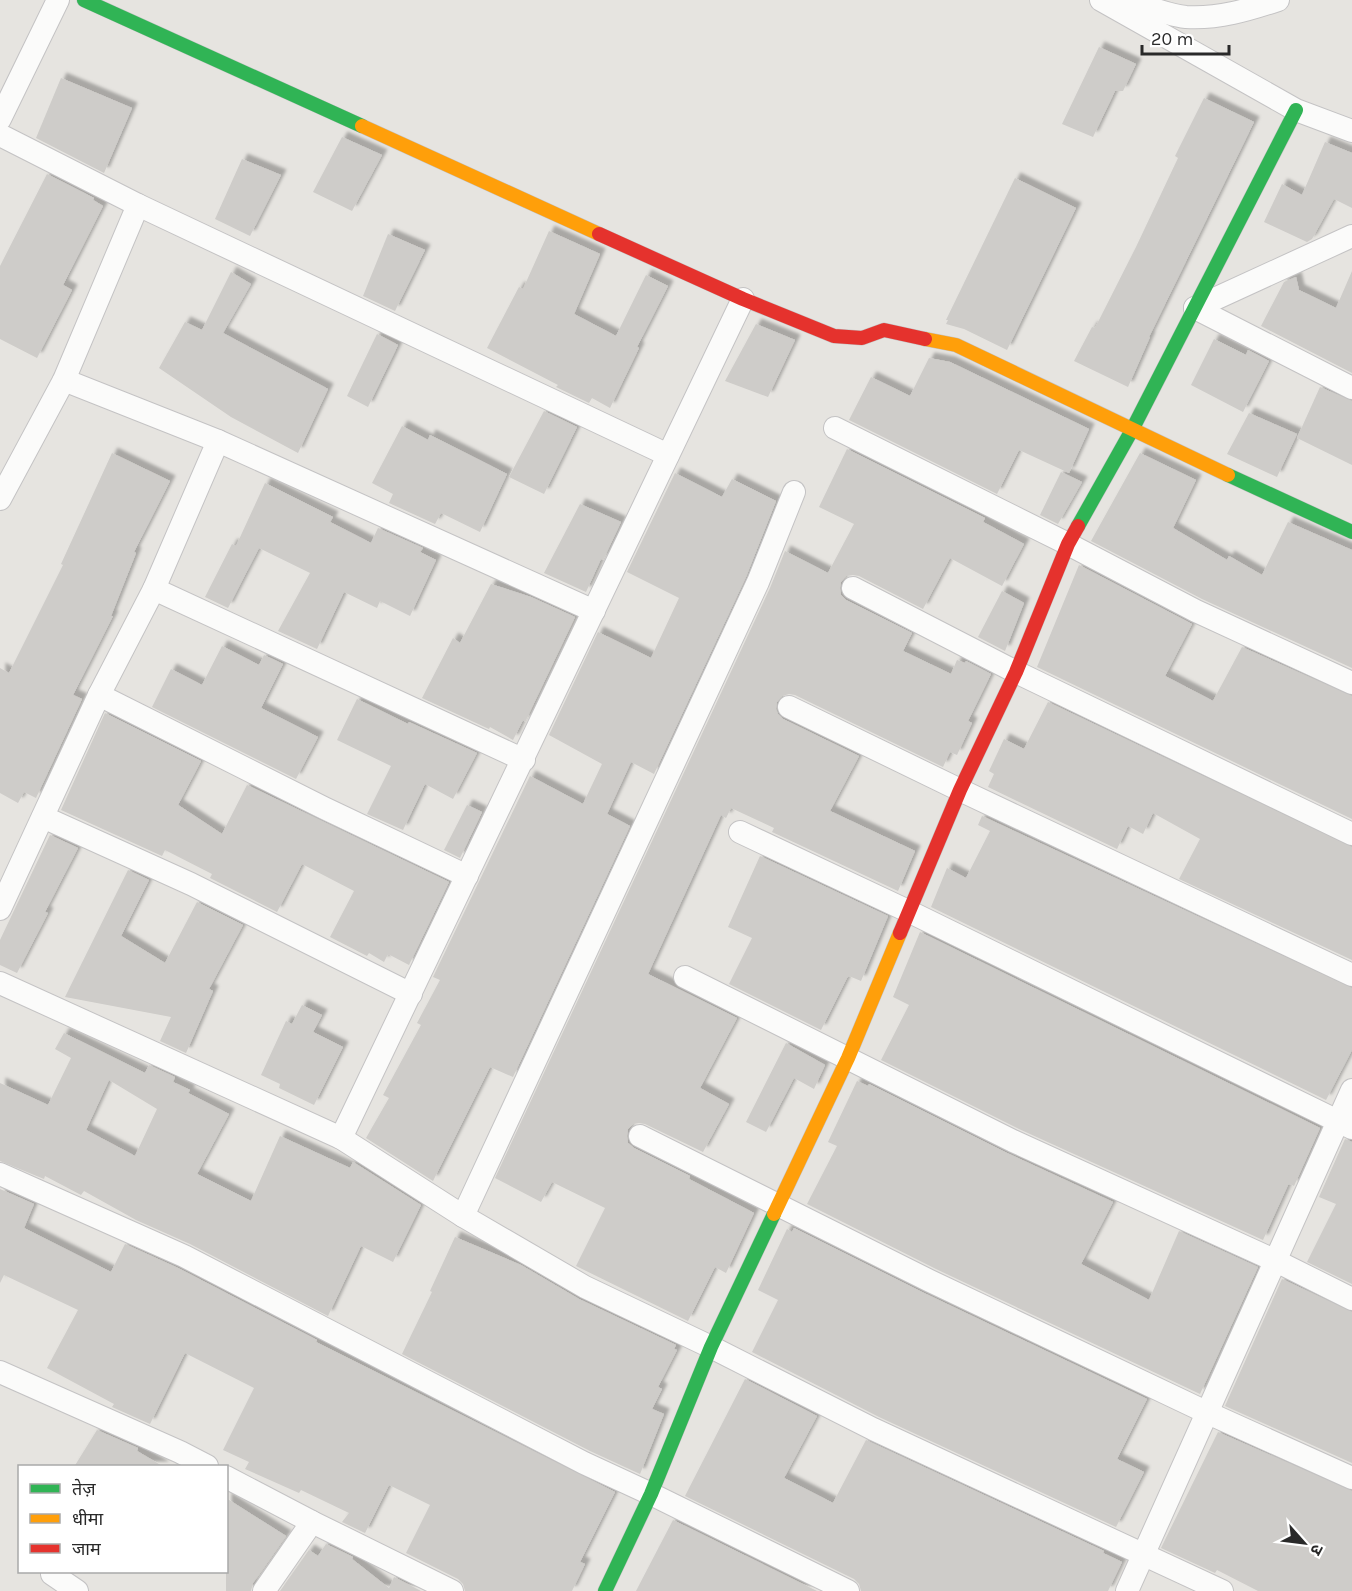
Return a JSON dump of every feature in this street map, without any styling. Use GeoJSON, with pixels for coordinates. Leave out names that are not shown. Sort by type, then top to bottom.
{"type":"FeatureCollection","features":[{"type":"Feature","properties":{"kind":"street"},"geometry":{"type":"LineString","coordinates":[[0,119],[58,0]]}},
{"type":"Feature","properties":{"kind":"street"},"geometry":{"type":"LineString","coordinates":[[84,0],[743,299],[834,336],[862,338],[884,330],[956,345],[1352,532]]}},
{"type":"Feature","properties":{"kind":"street"},"geometry":{"type":"LineString","coordinates":[[1115,1],[1184,17],[1194,17],[1248,10],[1278,0]]}},
{"type":"Feature","properties":{"kind":"street"},"geometry":{"type":"LineString","coordinates":[[1115,1],[1296,110],[1352,131]]}},
{"type":"Feature","properties":{"kind":"street"},"geometry":{"type":"LineString","coordinates":[[605,1591],[651,1494],[711,1347],[848,1058],[908,911],[960,790],[1016,672],[1068,544],[1132,430],[1296,110]]}},
{"type":"Feature","properties":{"kind":"street"},"geometry":{"type":"LineString","coordinates":[[0,135],[138,205],[668,455]]}},
{"type":"Feature","properties":{"kind":"street"},"geometry":{"type":"LineString","coordinates":[[0,499],[64,380],[138,205]]}},
{"type":"Feature","properties":{"kind":"street"},"geometry":{"type":"LineString","coordinates":[[1195,308],[1350,240]]}},
{"type":"Feature","properties":{"kind":"street"},"geometry":{"type":"LineString","coordinates":[[341,1138],[743,299]]}},
{"type":"Feature","properties":{"kind":"street"},"geometry":{"type":"LineString","coordinates":[[1195,308],[1352,388]]}},
{"type":"Feature","properties":{"kind":"street"},"geometry":{"type":"LineString","coordinates":[[64,380],[218,441],[594,611]]}},
{"type":"Feature","properties":{"kind":"street"},"geometry":{"type":"LineString","coordinates":[[835,428],[1068,544],[1196,611],[1352,682]]}},
{"type":"Feature","properties":{"kind":"street"},"geometry":{"type":"LineString","coordinates":[[0,909],[99,695],[154,589],[218,441]]}},
{"type":"Feature","properties":{"kind":"street"},"geometry":{"type":"LineString","coordinates":[[463,1216],[758,582],[794,492]]}},
{"type":"Feature","properties":{"kind":"street"},"geometry":{"type":"LineString","coordinates":[[854,588],[1016,672],[1352,834]]}},
{"type":"Feature","properties":{"kind":"street"},"geometry":{"type":"LineString","coordinates":[[154,589],[524,760]]}},
{"type":"Feature","properties":{"kind":"street"},"geometry":{"type":"LineString","coordinates":[[99,695],[324,808],[467,876]]}},
{"type":"Feature","properties":{"kind":"street"},"geometry":{"type":"LineString","coordinates":[[789,707],[1352,975]]}},
{"type":"Feature","properties":{"kind":"street"},"geometry":{"type":"LineString","coordinates":[[43,817],[191,884],[411,994]]}},
{"type":"Feature","properties":{"kind":"street"},"geometry":{"type":"LineString","coordinates":[[740,832],[908,911],[1345,1125]]}},
{"type":"Feature","properties":{"kind":"street"},"geometry":{"type":"LineString","coordinates":[[685,977],[1013,1141],[1276,1261],[1352,1299]]}},
{"type":"Feature","properties":{"kind":"street"},"geometry":{"type":"LineString","coordinates":[[0,983],[341,1138],[463,1216],[585,1287],[711,1347],[873,1429],[1222,1591]]}},
{"type":"Feature","properties":{"kind":"street"},"geometry":{"type":"LineString","coordinates":[[1127,1591],[1276,1261],[1345,1125],[1352,1090]]}},
{"type":"Feature","properties":{"kind":"street"},"geometry":{"type":"LineString","coordinates":[[640,1136],[930,1281],[1208,1413],[1352,1478]]}},
{"type":"Feature","properties":{"kind":"street"},"geometry":{"type":"LineString","coordinates":[[0,1174],[184,1257],[584,1463],[848,1591]]}},
{"type":"Feature","properties":{"kind":"street"},"geometry":{"type":"LineString","coordinates":[[0,1372],[180,1452],[203,1465]]}},
{"type":"Feature","properties":{"kind":"street"},"geometry":{"type":"LineString","coordinates":[[228,1478],[452,1591]]}},
{"type":"Feature","properties":{"kind":"street"},"geometry":{"type":"LineString","coordinates":[[264,1591],[312,1522]]}},
{"type":"Feature","properties":{"kind":"street"},"geometry":{"type":"LineString","coordinates":[[52,1574],[77,1591]]}},
{"type":"Feature","properties":{"kind":"building"},"geometry":{"type":"Polygon","coordinates":[[[1099,47],[1136,64],[1123,91],[1115,91],[1093,137],[1062,124],[1099,47]]]}},
{"type":"Feature","properties":{"kind":"building"},"geometry":{"type":"Polygon","coordinates":[[[61,78],[132,108],[104,173],[36,138],[61,78]]]}},
{"type":"Feature","properties":{"kind":"building"},"geometry":{"type":"Polygon","coordinates":[[[1204,98],[1254,122],[1149,337],[1128,387],[1074,361],[1092,327],[1095,328],[1136,247],[1178,158],[1175,156],[1204,98]]]}},
{"type":"Feature","properties":{"kind":"building"},"geometry":{"type":"Polygon","coordinates":[[[342,137],[382,155],[352,211],[313,192],[342,137]]]}},
{"type":"Feature","properties":{"kind":"building"},"geometry":{"type":"Polygon","coordinates":[[[1325,142],[1352,153],[1352,208],[1334,199],[1312,239],[1307,242],[1264,222],[1282,184],[1302,195],[1325,142]]]}},
{"type":"Feature","properties":{"kind":"building"},"geometry":{"type":"Polygon","coordinates":[[[242,159],[281,175],[250,236],[215,219],[242,159]]]}},
{"type":"Feature","properties":{"kind":"building"},"geometry":{"type":"Polygon","coordinates":[[[47,174],[94,198],[93,200],[103,206],[63,285],[72,290],[37,358],[0,339],[0,266],[47,174]]]}},
{"type":"Feature","properties":{"kind":"building"},"geometry":{"type":"Polygon","coordinates":[[[1015,178],[1076,208],[1007,350],[964,329],[946,324],[948,320],[946,320],[1015,178]]]}},
{"type":"Feature","properties":{"kind":"building"},"geometry":{"type":"Polygon","coordinates":[[[549,231],[600,254],[574,314],[616,336],[646,275],[668,286],[637,347],[639,348],[610,408],[592,398],[589,403],[556,387],[558,385],[487,348],[519,287],[523,289],[549,231]]]}},
{"type":"Feature","properties":{"kind":"building"},"geometry":{"type":"Polygon","coordinates":[[[388,234],[425,250],[395,311],[363,296],[388,234]]]}},
{"type":"Feature","properties":{"kind":"building"},"geometry":{"type":"Polygon","coordinates":[[[1352,271],[1352,373],[1261,326],[1284,282],[1296,277],[1299,290],[1336,308],[1352,271]]]}},
{"type":"Feature","properties":{"kind":"building"},"geometry":{"type":"Polygon","coordinates":[[[231,272],[251,284],[223,333],[328,389],[298,453],[231,417],[159,368],[185,322],[202,330],[231,272]]]}},
{"type":"Feature","properties":{"kind":"building"},"geometry":{"type":"Polygon","coordinates":[[[756,324],[795,340],[768,397],[725,381],[756,324]]]}},
{"type":"Feature","properties":{"kind":"building"},"geometry":{"type":"Polygon","coordinates":[[[377,334],[398,345],[368,407],[347,396],[377,334]]]}},
{"type":"Feature","properties":{"kind":"building"},"geometry":{"type":"Polygon","coordinates":[[[1214,339],[1246,355],[1248,350],[1269,361],[1243,412],[1191,385],[1214,339]]]}},
{"type":"Feature","properties":{"kind":"building"},"geometry":{"type":"Polygon","coordinates":[[[929,358],[950,362],[1089,429],[1069,473],[1019,450],[997,494],[849,420],[871,377],[910,396],[929,358]]]}},
{"type":"Feature","properties":{"kind":"building"},"geometry":{"type":"Polygon","coordinates":[[[1320,387],[1352,401],[1352,465],[1297,438],[1320,387]]]}},
{"type":"Feature","properties":{"kind":"building"},"geometry":{"type":"Polygon","coordinates":[[[544,411],[577,427],[544,494],[509,477],[544,411]]]}},
{"type":"Feature","properties":{"kind":"building"},"geometry":{"type":"Polygon","coordinates":[[[1249,413],[1297,434],[1277,477],[1227,454],[1249,413]]]}},
{"type":"Feature","properties":{"kind":"building"},"geometry":{"type":"Polygon","coordinates":[[[402,426],[428,440],[430,435],[507,474],[480,532],[441,513],[435,524],[389,503],[393,494],[372,483],[402,426]]]}},
{"type":"Feature","properties":{"kind":"building"},"geometry":{"type":"Polygon","coordinates":[[[847,449],[985,518],[983,522],[1024,544],[1002,586],[950,558],[923,609],[859,576],[846,576],[841,582],[841,595],[846,600],[912,633],[903,651],[951,674],[957,660],[965,663],[966,661],[991,674],[968,721],[972,723],[957,755],[950,752],[943,767],[795,695],[782,696],[777,702],[776,709],[783,719],[859,756],[830,811],[915,851],[898,891],[772,832],[774,828],[731,808],[726,818],[721,815],[648,974],[737,1018],[700,1088],[729,1104],[703,1152],[645,1124],[633,1124],[628,1129],[628,1143],[634,1148],[690,1176],[689,1179],[754,1213],[726,1273],[715,1267],[688,1321],[576,1266],[605,1208],[552,1182],[541,1202],[495,1178],[770,588],[785,551],[828,573],[854,524],[819,507],[847,449]]]}},
{"type":"Feature","properties":{"kind":"building"},"geometry":{"type":"Polygon","coordinates":[[[112,453],[170,481],[134,552],[136,553],[111,616],[113,616],[73,695],[82,699],[36,798],[24,792],[18,803],[0,793],[0,668],[9,673],[63,565],[61,564],[112,453]]]}},
{"type":"Feature","properties":{"kind":"building"},"geometry":{"type":"Polygon","coordinates":[[[1140,453],[1196,480],[1173,528],[1227,560],[1229,556],[1262,575],[1288,522],[1352,550],[1352,668],[1202,599],[1091,541],[1140,453]]]}},
{"type":"Feature","properties":{"kind":"building"},"geometry":{"type":"Polygon","coordinates":[[[1061,472],[1082,482],[1058,524],[1040,515],[1061,472]]]}},
{"type":"Feature","properties":{"kind":"building"},"geometry":{"type":"Polygon","coordinates":[[[675,473],[722,497],[732,479],[776,501],[746,577],[654,774],[631,762],[607,814],[630,826],[513,1077],[490,1067],[433,1181],[366,1138],[389,1098],[383,1095],[421,1025],[417,1023],[440,980],[433,977],[530,776],[583,804],[602,764],[549,735],[598,632],[651,658],[679,598],[627,572],[675,473]]]}},
{"type":"Feature","properties":{"kind":"building"},"geometry":{"type":"Polygon","coordinates":[[[265,483],[333,517],[330,522],[371,543],[378,528],[423,548],[420,552],[436,560],[410,616],[380,601],[377,608],[344,592],[317,649],[278,631],[310,573],[259,548],[228,608],[205,597],[232,544],[236,546],[265,483]]]}},
{"type":"Feature","properties":{"kind":"building"},"geometry":{"type":"Polygon","coordinates":[[[580,504],[621,522],[586,592],[544,573],[580,504]]]}},
{"type":"Feature","properties":{"kind":"building"},"geometry":{"type":"Polygon","coordinates":[[[1079,565],[1192,624],[1165,676],[1213,701],[1242,647],[1352,696],[1352,819],[1037,667],[1079,565]]]}},
{"type":"Feature","properties":{"kind":"building"},"geometry":{"type":"Polygon","coordinates":[[[491,584],[531,597],[575,617],[525,722],[523,720],[513,740],[490,727],[489,729],[422,698],[453,638],[460,643],[491,584]]]}},
{"type":"Feature","properties":{"kind":"building"},"geometry":{"type":"Polygon","coordinates":[[[1002,591],[1024,603],[1005,651],[978,637],[1002,591]]]}},
{"type":"Feature","properties":{"kind":"building"},"geometry":{"type":"Polygon","coordinates":[[[222,646],[259,665],[264,655],[283,664],[261,708],[318,737],[296,779],[152,707],[171,669],[202,685],[222,646]]]}},
{"type":"Feature","properties":{"kind":"building"},"geometry":{"type":"Polygon","coordinates":[[[357,699],[408,724],[409,722],[477,753],[453,799],[425,784],[403,830],[367,814],[391,766],[337,740],[357,699]]]}},
{"type":"Feature","properties":{"kind":"building"},"geometry":{"type":"Polygon","coordinates":[[[1048,702],[1352,847],[1352,960],[1179,879],[1200,839],[1153,813],[1143,834],[1128,826],[1117,849],[988,787],[994,774],[989,771],[1004,739],[1024,749],[1048,702]]]}},
{"type":"Feature","properties":{"kind":"building"},"geometry":{"type":"Polygon","coordinates":[[[105,713],[201,761],[178,805],[222,834],[247,785],[449,882],[409,965],[388,954],[384,962],[369,953],[367,956],[330,937],[354,891],[302,864],[277,912],[210,878],[212,874],[165,850],[162,856],[61,810],[105,713]]]}},
{"type":"Feature","properties":{"kind":"building"},"geometry":{"type":"Polygon","coordinates":[[[467,805],[482,812],[460,858],[444,850],[467,805]]]}},
{"type":"Feature","properties":{"kind":"building"},"geometry":{"type":"Polygon","coordinates":[[[982,816],[1352,988],[1352,1050],[1326,1100],[931,907],[947,868],[966,878],[990,831],[978,825],[982,816]]]}},
{"type":"Feature","properties":{"kind":"building"},"geometry":{"type":"Polygon","coordinates":[[[50,835],[78,848],[17,973],[0,965],[0,940],[50,835]]]}},
{"type":"Feature","properties":{"kind":"building"},"geometry":{"type":"Polygon","coordinates":[[[760,856],[888,916],[861,981],[849,976],[847,978],[821,1030],[729,984],[752,938],[728,927],[760,856]]]}},
{"type":"Feature","properties":{"kind":"building"},"geometry":{"type":"Polygon","coordinates":[[[128,870],[149,880],[121,936],[165,963],[197,902],[243,925],[209,989],[213,991],[186,1053],[160,1041],[171,1017],[65,997],[128,870]]]}},
{"type":"Feature","properties":{"kind":"building"},"geometry":{"type":"Polygon","coordinates":[[[920,932],[1320,1128],[1294,1186],[1288,1185],[1263,1240],[1019,1129],[881,1060],[909,1005],[893,997],[920,932]]]}},
{"type":"Feature","properties":{"kind":"building"},"geometry":{"type":"Polygon","coordinates":[[[302,1005],[322,1015],[313,1032],[343,1047],[314,1105],[279,1088],[280,1084],[261,1075],[286,1021],[292,1024],[302,1005]]]}},
{"type":"Feature","properties":{"kind":"building"},"geometry":{"type":"Polygon","coordinates":[[[64,1033],[145,1073],[149,1065],[175,1077],[173,1082],[190,1090],[188,1093],[229,1114],[197,1174],[251,1201],[280,1136],[350,1168],[353,1162],[421,1205],[393,1262],[361,1246],[328,1316],[190,1244],[136,1220],[84,1191],[81,1195],[45,1176],[44,1179],[0,1161],[0,1083],[48,1105],[71,1058],[55,1049],[64,1033]],[[109,1080],[86,1130],[135,1156],[157,1109],[109,1080]]]}},
{"type":"Feature","properties":{"kind":"building"},"geometry":{"type":"Polygon","coordinates":[[[786,1043],[825,1065],[814,1089],[794,1078],[766,1132],[746,1122],[786,1043]]]}},
{"type":"Feature","properties":{"kind":"building"},"geometry":{"type":"Polygon","coordinates":[[[857,1081],[868,1086],[869,1084],[1007,1153],[1113,1202],[1081,1264],[1149,1300],[1179,1231],[1258,1267],[1200,1394],[936,1269],[807,1204],[837,1146],[828,1142],[857,1081]]]}},
{"type":"Feature","properties":{"kind":"building"},"geometry":{"type":"Polygon","coordinates":[[[1345,1139],[1352,1142],[1352,1284],[1307,1262],[1336,1204],[1319,1197],[1345,1139]]]}},
{"type":"Feature","properties":{"kind":"building"},"geometry":{"type":"Polygon","coordinates":[[[0,1189],[34,1204],[24,1228],[111,1272],[125,1244],[178,1268],[317,1340],[316,1342],[615,1492],[580,1562],[585,1564],[572,1591],[465,1591],[458,1579],[406,1553],[430,1505],[389,1485],[365,1533],[342,1522],[349,1513],[301,1490],[299,1493],[245,1469],[249,1462],[223,1450],[254,1388],[185,1353],[150,1424],[112,1407],[114,1404],[47,1368],[78,1310],[4,1275],[0,1283],[0,1189]]]}},
{"type":"Feature","properties":{"kind":"building"},"geometry":{"type":"Polygon","coordinates":[[[794,1228],[924,1293],[1147,1399],[1117,1459],[1144,1472],[1116,1527],[879,1417],[752,1352],[778,1300],[758,1290],[787,1229],[792,1232],[794,1228]]]}},
{"type":"Feature","properties":{"kind":"building"},"geometry":{"type":"Polygon","coordinates":[[[455,1237],[521,1265],[579,1299],[676,1345],[674,1349],[677,1350],[658,1387],[662,1389],[652,1409],[664,1414],[640,1474],[590,1451],[402,1354],[455,1237]]]}},
{"type":"Feature","properties":{"kind":"building"},"geometry":{"type":"Polygon","coordinates":[[[1282,1279],[1352,1312],[1352,1463],[1225,1406],[1282,1279]]]}},
{"type":"Feature","properties":{"kind":"building"},"geometry":{"type":"Polygon","coordinates":[[[745,1379],[817,1416],[784,1478],[833,1503],[866,1440],[1104,1551],[1103,1553],[1122,1562],[1108,1591],[861,1591],[854,1579],[685,1496],[745,1379]]]}},
{"type":"Feature","properties":{"kind":"building"},"geometry":{"type":"Polygon","coordinates":[[[97,1430],[138,1448],[137,1451],[161,1465],[75,1465],[97,1430]]]}},
{"type":"Feature","properties":{"kind":"building"},"geometry":{"type":"Polygon","coordinates":[[[1218,1432],[1352,1491],[1352,1591],[1258,1591],[1217,1570],[1215,1573],[1161,1548],[1218,1432]]]}},
{"type":"Feature","properties":{"kind":"building"},"geometry":{"type":"Polygon","coordinates":[[[228,1499],[286,1536],[253,1583],[251,1591],[226,1591],[228,1499]]]}},
{"type":"Feature","properties":{"kind":"building"},"geometry":{"type":"Polygon","coordinates":[[[673,1520],[817,1591],[636,1591],[673,1520]]]}},
{"type":"Feature","properties":{"kind":"building"},"geometry":{"type":"Polygon","coordinates":[[[326,1544],[353,1557],[352,1559],[389,1588],[394,1577],[421,1591],[280,1591],[309,1550],[318,1556],[326,1544]]]}},
{"type":"Feature","properties":{"kind":"traffic: fast"},"geometry":{"type":"LineString","coordinates":[[84,0],[362,126]]}},
{"type":"Feature","properties":{"kind":"traffic: fast"},"geometry":{"type":"LineString","coordinates":[[1078,526],[1132,430],[1296,110]]}},
{"type":"Feature","properties":{"kind":"traffic: fast"},"geometry":{"type":"LineString","coordinates":[[1228,475],[1352,532]]}},
{"type":"Feature","properties":{"kind":"traffic: fast"},"geometry":{"type":"LineString","coordinates":[[605,1591],[651,1494],[711,1347],[774,1214]]}},
{"type":"Feature","properties":{"kind":"traffic: slow"},"geometry":{"type":"LineString","coordinates":[[362,126],[599,234]]}},
{"type":"Feature","properties":{"kind":"traffic: slow"},"geometry":{"type":"LineString","coordinates":[[925,339],[956,345],[1228,475]]}},
{"type":"Feature","properties":{"kind":"traffic: slow"},"geometry":{"type":"LineString","coordinates":[[774,1214],[848,1058],[900,933]]}},
{"type":"Feature","properties":{"kind":"traffic: jam"},"geometry":{"type":"LineString","coordinates":[[599,234],[743,299],[834,336],[862,338],[884,330],[925,339]]}},
{"type":"Feature","properties":{"kind":"traffic: jam"},"geometry":{"type":"LineString","coordinates":[[900,933],[960,790],[1016,672],[1068,544],[1078,526]]}}]}
